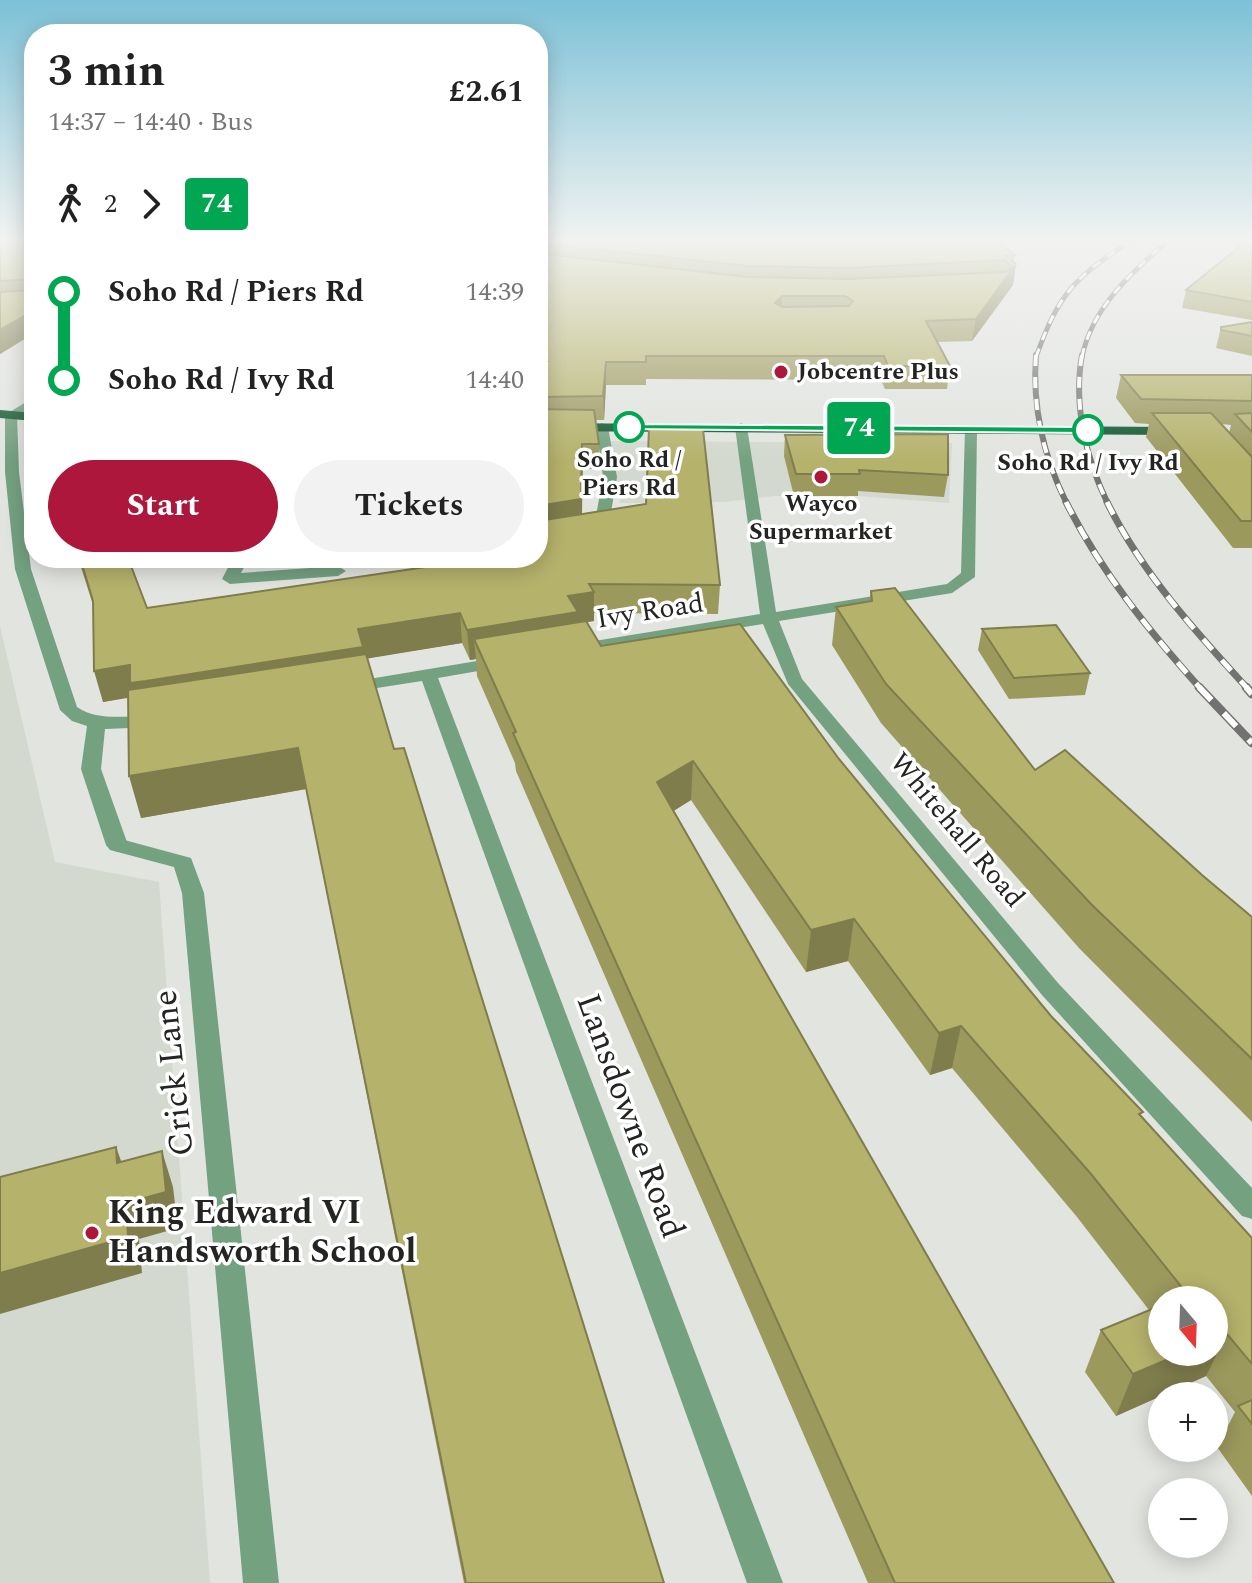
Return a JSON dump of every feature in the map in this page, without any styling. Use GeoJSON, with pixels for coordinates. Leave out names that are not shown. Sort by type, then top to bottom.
{"type":"FeatureCollection","features":[{"type":"Feature","properties":{"kind":"highway"},"geometry":{"type":"LineString","coordinates":[[548,427],[1196,431]]}},
{"type":"Feature","properties":{"kind":"street"},"geometry":{"type":"LineString","coordinates":[[24,406],[5,415],[6,448],[23,569],[69,710],[81,720],[96,725],[169,718]]}},
{"type":"Feature","properties":{"kind":"street"},"geometry":{"type":"LineString","coordinates":[[585,533],[601,530],[610,477],[602,427]]}},
{"type":"Feature","properties":{"kind":"street","name":"Whitehall Road"},"geometry":{"type":"LineString","coordinates":[[741,427],[769,618],[794,680],[1050,989],[1252,1207]]}},
{"type":"Feature","properties":{"kind":"street","name":"Ivy Road"},"geometry":{"type":"LineString","coordinates":[[552,653],[952,588],[969,574],[971,429]]}},
{"type":"Feature","properties":{"kind":"street"},"geometry":{"type":"LineString","coordinates":[[236,568],[230,579],[338,571]]}},
{"type":"Feature","properties":{"kind":"street"},"geometry":{"type":"LineString","coordinates":[[337,689],[521,658]]}},
{"type":"Feature","properties":{"kind":"street","name":"Lansdowne Road"},"geometry":{"type":"LineString","coordinates":[[428,674],[765,1583]]}},
{"type":"Feature","properties":{"kind":"street","name":"Crick Lane"},"geometry":{"type":"LineString","coordinates":[[96,725],[91,769],[117,845],[183,863],[193,893],[261,1583]]}},
{"type":"Feature","properties":{"kind":"shaded area"},"geometry":{"type":"Polygon","coordinates":[[[609,441],[952,443],[949,503],[858,496],[774,496],[725,502],[620,503],[609,441]]]}},
{"type":"Feature","properties":{"kind":"shaded area","name":"King Edward VI Handsworth School"},"geometry":{"type":"Polygon","coordinates":[[[0,626],[55,862],[159,882],[210,1583],[0,1583],[0,626]]]}},
{"type":"Feature","properties":{"kind":"building"},"geometry":{"type":"Polygon","coordinates":[[[0,313],[24,313],[24,316],[0,330],[0,313]]]}},
{"type":"Feature","properties":{"kind":"building"},"geometry":{"type":"Polygon","coordinates":[[[548,313],[980,313],[976,319],[926,321],[950,366],[888,366],[884,356],[646,356],[646,362],[606,362],[603,396],[548,397],[548,313]]]}},
{"type":"Feature","properties":{"kind":"building"},"geometry":{"type":"Polygon","coordinates":[[[1252,322],[1252,336],[1221,330],[1221,327],[1252,322]]]}},
{"type":"Feature","properties":{"kind":"building"},"geometry":{"type":"Polygon","coordinates":[[[1121,375],[1252,375],[1252,401],[1141,399],[1121,375]]]}},
{"type":"Feature","properties":{"kind":"building"},"geometry":{"type":"Polygon","coordinates":[[[548,409],[594,410],[599,444],[582,444],[581,499],[548,504],[548,409]]]}},
{"type":"Feature","properties":{"kind":"building"},"geometry":{"type":"Polygon","coordinates":[[[1152,413],[1211,413],[1252,457],[1252,521],[1241,521],[1152,413]]]}},
{"type":"Feature","properties":{"kind":"building"},"geometry":{"type":"Polygon","coordinates":[[[1252,413],[1252,432],[1235,414],[1252,413]]]}},
{"type":"Feature","properties":{"kind":"building"},"geometry":{"type":"Polygon","coordinates":[[[649,429],[703,429],[720,585],[589,584],[594,592],[568,596],[578,612],[467,630],[460,613],[358,629],[363,647],[130,683],[130,665],[94,671],[93,601],[83,568],[132,568],[147,608],[419,568],[548,568],[548,519],[646,504],[649,429]]]}},
{"type":"Feature","properties":{"kind":"building"},"geometry":{"type":"Polygon","coordinates":[[[948,434],[948,475],[859,470],[860,474],[796,474],[785,435],[948,434]]]}},
{"type":"Feature","properties":{"kind":"building"},"geometry":{"type":"Polygon","coordinates":[[[895,588],[1035,770],[1065,750],[1252,917],[1252,1059],[1091,904],[886,684],[836,607],[872,601],[871,591],[895,588]]]}},
{"type":"Feature","properties":{"kind":"building"},"geometry":{"type":"Polygon","coordinates":[[[586,621],[601,646],[740,624],[839,759],[1051,1016],[1143,1112],[1139,1114],[1252,1238],[1252,1364],[1228,1335],[1228,1286],[1181,1286],[1091,1174],[961,1026],[939,1033],[854,919],[811,930],[693,761],[657,782],[1114,1583],[895,1583],[513,733],[516,732],[474,639],[586,621]]]}},
{"type":"Feature","properties":{"kind":"building"},"geometry":{"type":"Polygon","coordinates":[[[1056,625],[1090,673],[1014,678],[982,629],[1056,625]]]}},
{"type":"Feature","properties":{"kind":"building"},"geometry":{"type":"Polygon","coordinates":[[[366,654],[394,749],[404,748],[664,1583],[466,1583],[298,748],[129,776],[128,690],[366,654]]]}},
{"type":"Feature","properties":{"kind":"building"},"geometry":{"type":"Polygon","coordinates":[[[116,1147],[117,1163],[162,1151],[166,1192],[126,1203],[128,1237],[0,1273],[0,1177],[116,1147]]]}},
{"type":"Feature","properties":{"kind":"building"},"geometry":{"type":"Polygon","coordinates":[[[1148,1311],[1148,1366],[1152,1366],[1133,1374],[1101,1330],[1148,1311]]]}},
{"type":"Feature","properties":{"kind":"building"},"geometry":{"type":"Polygon","coordinates":[[[1252,1400],[1252,1424],[1238,1406],[1252,1400]]]}},
{"type":"Feature","properties":{"kind":"railway"},"geometry":{"type":"LineString","coordinates":[[1036,357],[1055,313]]}},
{"type":"Feature","properties":{"kind":"railway"},"geometry":{"type":"LineString","coordinates":[[1082,357],[1100,313]]}},
{"type":"Feature","properties":{"kind":"railway"},"geometry":{"type":"LineString","coordinates":[[1036,355],[1036,394],[1041,431],[1051,468],[1067,503]]}},
{"type":"Feature","properties":{"kind":"railway"},"geometry":{"type":"LineString","coordinates":[[1082,355],[1079,393],[1083,431],[1093,469],[1108,503]]}},
{"type":"Feature","properties":{"kind":"railway"},"geometry":{"type":"LineString","coordinates":[[1067,503],[1127,600],[1201,689]]}},
{"type":"Feature","properties":{"kind":"railway"},"geometry":{"type":"LineString","coordinates":[[1108,503],[1153,577],[1248,689]]}},
{"type":"Feature","properties":{"kind":"railway"},"geometry":{"type":"LineString","coordinates":[[1199,687],[1252,743]]}},
{"type":"Feature","properties":{"kind":"railway"},"geometry":{"type":"LineString","coordinates":[[1246,687],[1252,694]]}},
{"type":"Feature","properties":{"kind":"bus line","name":"74"},"geometry":{"type":"LineString","coordinates":[[629,427],[1088,430]]}},
{"type":"Feature","properties":{"kind":"place","name":"Jobcentre Plus"},"geometry":{"type":"Point","coordinates":[781,372]}},
{"type":"Feature","properties":{"kind":"place","name":"Soho Rd / Piers Rd"},"geometry":{"type":"Point","coordinates":[629,427]}},
{"type":"Feature","properties":{"kind":"place","name":"Soho Rd / Ivy Rd"},"geometry":{"type":"Point","coordinates":[1088,430]}},
{"type":"Feature","properties":{"kind":"place","name":"Wayco Supermarket"},"geometry":{"type":"Point","coordinates":[821,477]}},
{"type":"Feature","properties":{"kind":"place","name":"King Edward VI Handsworth School"},"geometry":{"type":"Point","coordinates":[92,1233]}}]}
